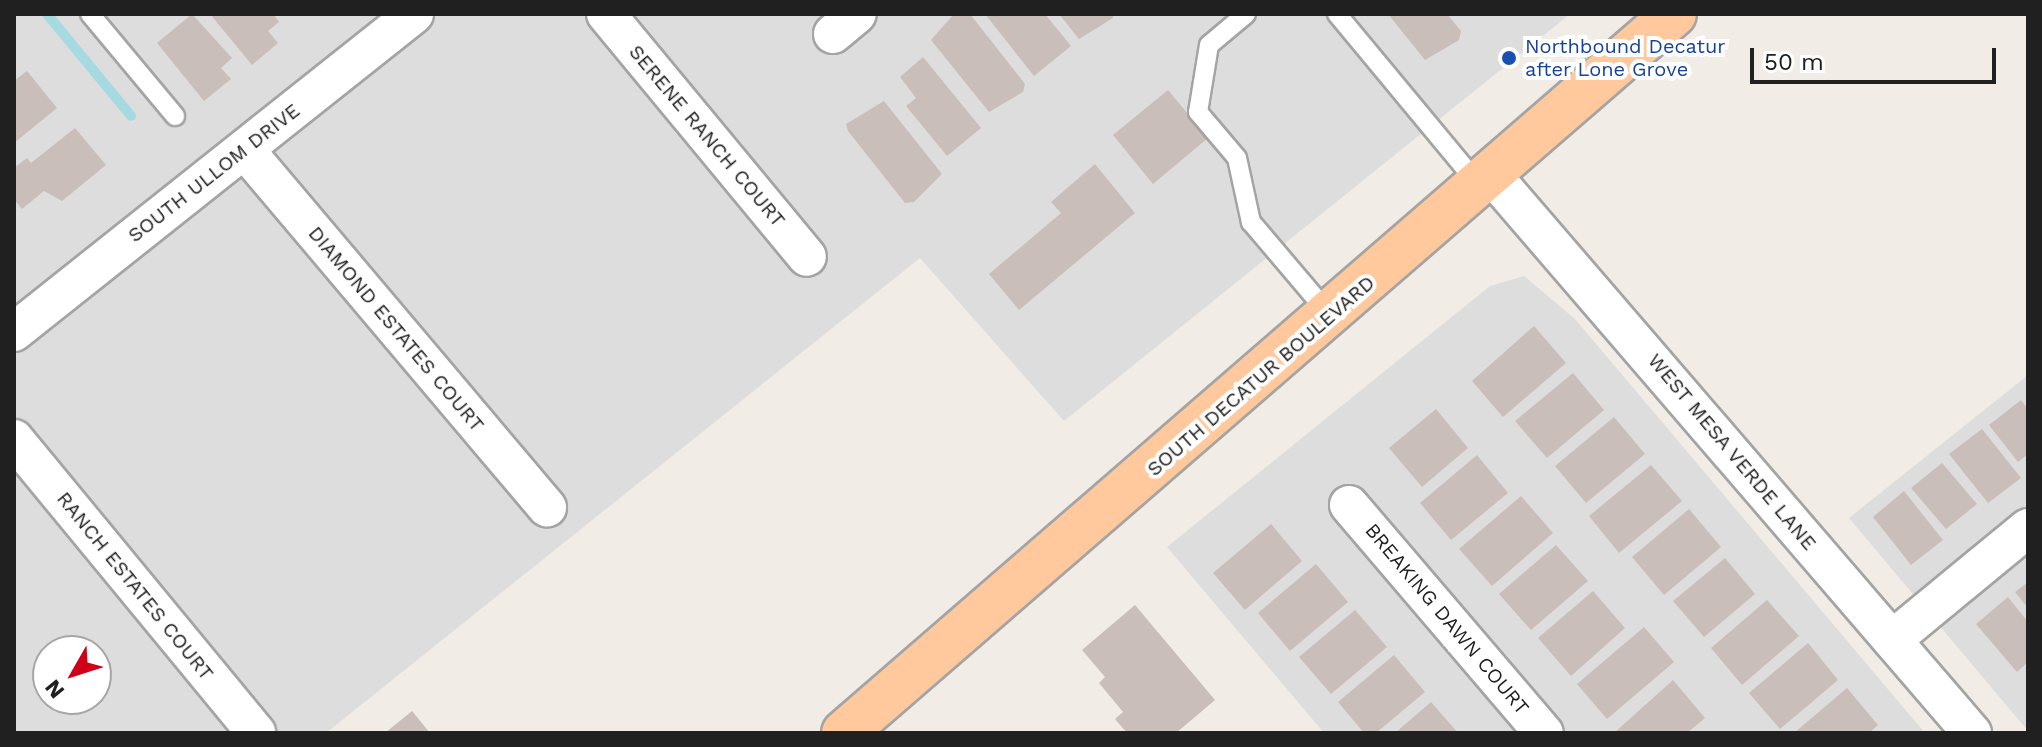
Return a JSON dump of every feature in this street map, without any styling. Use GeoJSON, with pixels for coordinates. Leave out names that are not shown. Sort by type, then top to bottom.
{"type":"FeatureCollection","features":[{"type":"Feature","properties":{"kind":"main road","name":"SOUTH DECATUR BOULEVARD"},"geometry":{"type":"LineString","coordinates":[[844,733],[1331,317],[1674,14]]}},
{"type":"Feature","properties":{"kind":"street","name":"SOUTH ULLOM DRIVE"},"geometry":{"type":"LineString","coordinates":[[18,321],[245,150],[414,14]]}},
{"type":"Feature","properties":{"kind":"street","name":"SERENE RANCH COURT"},"geometry":{"type":"LineString","coordinates":[[606,14],[807,257]]}},
{"type":"Feature","properties":{"kind":"street","name":"DIAMOND ESTATES COURT"},"geometry":{"type":"LineString","coordinates":[[245,150],[547,508]]}},
{"type":"Feature","properties":{"kind":"street","name":"WEST MESA VERDE LANE"},"geometry":{"type":"LineString","coordinates":[[1485,180],[1972,733]]}},
{"type":"Feature","properties":{"kind":"street","name":"RANCH ESTATES COURT"},"geometry":{"type":"LineString","coordinates":[[14,439],[256,733]]}},
{"type":"Feature","properties":{"kind":"street","name":"BREAKING DAWN COURT"},"geometry":{"type":"LineString","coordinates":[[1349,505],[1544,733]]}},
{"type":"Feature","properties":{"kind":"street"},"geometry":{"type":"LineString","coordinates":[[1892,640],[2028,528]]}},
{"type":"Feature","properties":{"kind":"lane"},"geometry":{"type":"LineString","coordinates":[[90,14],[175,116]]}},
{"type":"Feature","properties":{"kind":"lane"},"geometry":{"type":"LineString","coordinates":[[1246,14],[1209,45],[1198,112],[1237,158],[1251,222],[1331,317]]}},
{"type":"Feature","properties":{"kind":"lane"},"geometry":{"type":"LineString","coordinates":[[1337,14],[1485,180]]}},
{"type":"Feature","properties":{"kind":"shaded area"},"geometry":{"type":"Polygon","coordinates":[[[14,14],[1570,14],[1064,421],[920,258],[326,733],[14,733],[14,14]]]}},
{"type":"Feature","properties":{"kind":"shaded area"},"geometry":{"type":"Polygon","coordinates":[[[1524,276],[1575,319],[1925,733],[1324,733],[1167,547],[1490,286],[1524,276]]]}},
{"type":"Feature","properties":{"kind":"shaded area"},"geometry":{"type":"Polygon","coordinates":[[[2028,375],[2028,731],[1849,518],[2028,375]]]}},
{"type":"Feature","properties":{"kind":"building"},"geometry":{"type":"Polygon","coordinates":[[[192,14],[232,58],[221,68],[231,79],[204,101],[157,43],[192,14]]]}},
{"type":"Feature","properties":{"kind":"building"},"geometry":{"type":"Polygon","coordinates":[[[210,14],[273,14],[279,22],[268,31],[278,43],[252,65],[210,14]]]}},
{"type":"Feature","properties":{"kind":"building"},"geometry":{"type":"Polygon","coordinates":[[[954,14],[970,14],[1025,84],[1023,92],[989,112],[931,40],[954,14]]]}},
{"type":"Feature","properties":{"kind":"building"},"geometry":{"type":"Polygon","coordinates":[[[985,14],[1045,14],[1071,46],[1034,76],[985,14]]]}},
{"type":"Feature","properties":{"kind":"building"},"geometry":{"type":"Polygon","coordinates":[[[1059,14],[1113,14],[1113,18],[1079,39],[1059,14]]]}},
{"type":"Feature","properties":{"kind":"building"},"geometry":{"type":"Polygon","coordinates":[[[1388,14],[1447,14],[1461,31],[1459,40],[1425,60],[1388,14]]]}},
{"type":"Feature","properties":{"kind":"building"},"geometry":{"type":"Polygon","coordinates":[[[923,57],[981,128],[947,156],[906,106],[916,98],[900,77],[923,57]]]}},
{"type":"Feature","properties":{"kind":"building"},"geometry":{"type":"Polygon","coordinates":[[[27,71],[57,108],[14,143],[14,81],[27,71]]]}},
{"type":"Feature","properties":{"kind":"building"},"geometry":{"type":"Polygon","coordinates":[[[1168,90],[1208,138],[1153,184],[1113,135],[1168,90]]]}},
{"type":"Feature","properties":{"kind":"building"},"geometry":{"type":"Polygon","coordinates":[[[884,101],[942,174],[914,202],[905,203],[848,131],[846,124],[884,101]]]}},
{"type":"Feature","properties":{"kind":"building"},"geometry":{"type":"Polygon","coordinates":[[[75,128],[106,165],[62,201],[44,191],[22,209],[14,199],[14,168],[27,158],[31,163],[75,128]]]}},
{"type":"Feature","properties":{"kind":"building"},"geometry":{"type":"Polygon","coordinates":[[[1095,164],[1135,213],[1019,310],[989,274],[1061,213],[1051,202],[1095,164]]]}},
{"type":"Feature","properties":{"kind":"building"},"geometry":{"type":"Polygon","coordinates":[[[1534,326],[1566,363],[1503,417],[1472,381],[1534,326]]]}},
{"type":"Feature","properties":{"kind":"building"},"geometry":{"type":"Polygon","coordinates":[[[1573,373],[1604,410],[1547,458],[1515,421],[1573,373]]]}},
{"type":"Feature","properties":{"kind":"building"},"geometry":{"type":"Polygon","coordinates":[[[2021,400],[2028,409],[2028,454],[2018,462],[1989,425],[2021,400]]]}},
{"type":"Feature","properties":{"kind":"building"},"geometry":{"type":"Polygon","coordinates":[[[1436,409],[1468,448],[1422,487],[1389,448],[1436,409]]]}},
{"type":"Feature","properties":{"kind":"building"},"geometry":{"type":"Polygon","coordinates":[[[1614,417],[1645,454],[1586,503],[1555,466],[1614,417]]]}},
{"type":"Feature","properties":{"kind":"building"},"geometry":{"type":"Polygon","coordinates":[[[1982,429],[2021,478],[1988,503],[1949,454],[1982,429]]]}},
{"type":"Feature","properties":{"kind":"building"},"geometry":{"type":"Polygon","coordinates":[[[1477,455],[1508,493],[1451,540],[1420,503],[1477,455]]]}},
{"type":"Feature","properties":{"kind":"building"},"geometry":{"type":"Polygon","coordinates":[[[1942,463],[1977,504],[1946,529],[1911,488],[1942,463]]]}},
{"type":"Feature","properties":{"kind":"building"},"geometry":{"type":"Polygon","coordinates":[[[1651,465],[1682,501],[1619,553],[1589,516],[1651,465]]]}},
{"type":"Feature","properties":{"kind":"building"},"geometry":{"type":"Polygon","coordinates":[[[1904,491],[1943,540],[1911,565],[1873,517],[1904,491]]]}},
{"type":"Feature","properties":{"kind":"building"},"geometry":{"type":"Polygon","coordinates":[[[1521,496],[1553,533],[1492,586],[1459,549],[1521,496]]]}},
{"type":"Feature","properties":{"kind":"building"},"geometry":{"type":"Polygon","coordinates":[[[1689,509],[1721,547],[1664,595],[1632,557],[1689,509]]]}},
{"type":"Feature","properties":{"kind":"building"},"geometry":{"type":"Polygon","coordinates":[[[1271,524],[1302,561],[1245,610],[1213,573],[1271,524]]]}},
{"type":"Feature","properties":{"kind":"building"},"geometry":{"type":"Polygon","coordinates":[[[1556,545],[1588,581],[1531,630],[1499,594],[1556,545]]]}},
{"type":"Feature","properties":{"kind":"building"},"geometry":{"type":"Polygon","coordinates":[[[1725,558],[1755,594],[1704,637],[1673,601],[1725,558]]]}},
{"type":"Feature","properties":{"kind":"building"},"geometry":{"type":"Polygon","coordinates":[[[1316,564],[1348,602],[1290,651],[1258,613],[1316,564]]]}},
{"type":"Feature","properties":{"kind":"building"},"geometry":{"type":"Polygon","coordinates":[[[2028,582],[2028,608],[2015,592],[2028,582]]]}},
{"type":"Feature","properties":{"kind":"building"},"geometry":{"type":"Polygon","coordinates":[[[1593,591],[1625,628],[1571,676],[1538,638],[1593,591]]]}},
{"type":"Feature","properties":{"kind":"building"},"geometry":{"type":"Polygon","coordinates":[[[2008,597],[2028,622],[2028,662],[2017,672],[1976,624],[2008,597]]]}},
{"type":"Feature","properties":{"kind":"building"},"geometry":{"type":"Polygon","coordinates":[[[1767,600],[1799,636],[1742,685],[1711,648],[1767,600]]]}},
{"type":"Feature","properties":{"kind":"building"},"geometry":{"type":"Polygon","coordinates":[[[1135,605],[1215,700],[1176,733],[1127,733],[1115,719],[1123,712],[1099,683],[1105,677],[1082,650],[1135,605]]]}},
{"type":"Feature","properties":{"kind":"building"},"geometry":{"type":"Polygon","coordinates":[[[1355,610],[1387,647],[1331,694],[1299,657],[1355,610]]]}},
{"type":"Feature","properties":{"kind":"building"},"geometry":{"type":"Polygon","coordinates":[[[1644,627],[1674,662],[1607,719],[1577,684],[1644,627]]]}},
{"type":"Feature","properties":{"kind":"building"},"geometry":{"type":"Polygon","coordinates":[[[1808,643],[1838,680],[1780,729],[1749,693],[1808,643]]]}},
{"type":"Feature","properties":{"kind":"building"},"geometry":{"type":"Polygon","coordinates":[[[1394,655],[1425,692],[1376,733],[1364,733],[1338,702],[1394,655]]]}},
{"type":"Feature","properties":{"kind":"building"},"geometry":{"type":"Polygon","coordinates":[[[1673,680],[1705,718],[1687,733],[1614,733],[1673,680]]]}},
{"type":"Feature","properties":{"kind":"building"},"geometry":{"type":"Polygon","coordinates":[[[1847,688],[1878,725],[1869,733],[1794,733],[1847,688]]]}},
{"type":"Feature","properties":{"kind":"building"},"geometry":{"type":"Polygon","coordinates":[[[1431,702],[1458,733],[1395,733],[1431,702]]]}},
{"type":"Feature","properties":{"kind":"building"},"geometry":{"type":"Polygon","coordinates":[[[412,711],[430,733],[385,733],[412,711]]]}},
{"type":"Feature","properties":{"kind":"waterway"},"geometry":{"type":"LineString","coordinates":[[47,14],[131,116]]}},
{"type":"Feature","properties":{"kind":"place","name":"Northbound Decatur after Lone Grove"},"geometry":{"type":"Point","coordinates":[1509,58]}}]}
